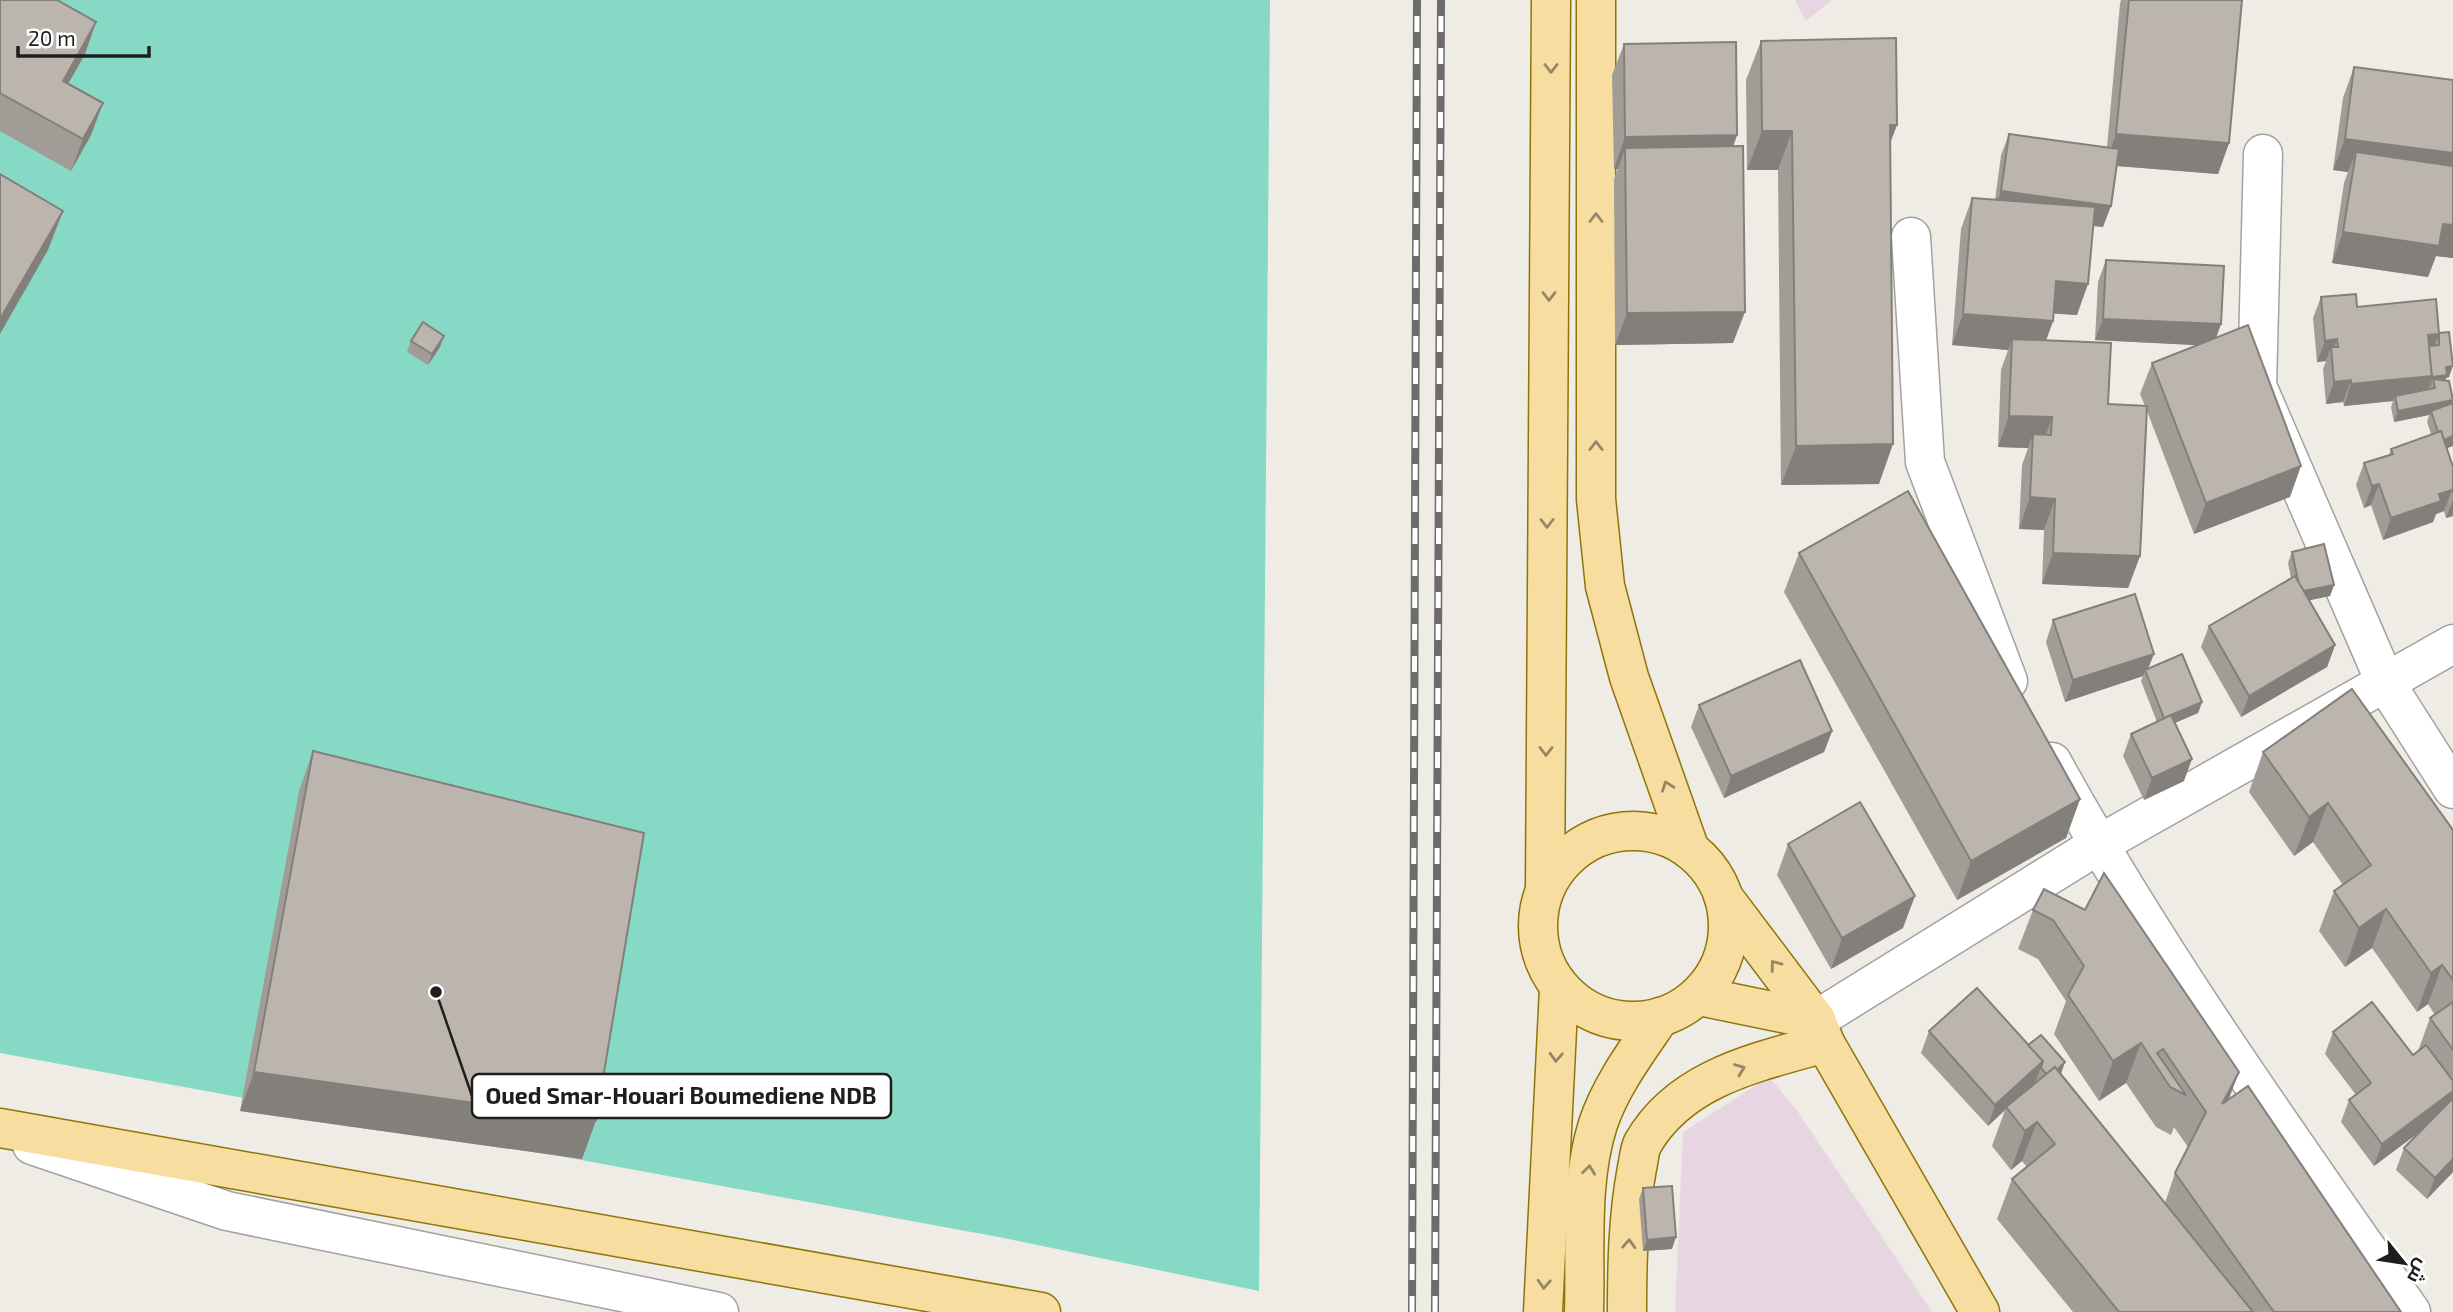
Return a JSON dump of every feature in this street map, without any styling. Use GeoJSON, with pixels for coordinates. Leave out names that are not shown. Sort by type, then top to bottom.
{"type":"FeatureCollection","features":[{"type":"Feature","properties":{"kind":"main road"},"geometry":{"type":"LineString","coordinates":[[1545,889],[1551,0]]}},
{"type":"Feature","properties":{"kind":"main road"},"geometry":{"type":"LineString","coordinates":[[1596,0],[1596,499],[1605,586],[1629,677],[1690,850]]}},
{"type":"Feature","properties":{"kind":"main road"},"geometry":{"type":"LineString","coordinates":[[1724,898],[1728,933],[1720,967],[1699,996],[1672,1014],[1641,1023],[1609,1020],[1559,989],[1545,967],[1538,941],[1537,915],[1545,889],[1564,860],[1592,840],[1625,831],[1660,834],[1690,850],[1711,871],[1724,898],[1820,1031],[1980,1312]]}},
{"type":"Feature","properties":{"kind":"main road"},"geometry":{"type":"LineString","coordinates":[[1543,1312],[1559,989]]}},
{"type":"Feature","properties":{"kind":"main road"},"geometry":{"type":"LineString","coordinates":[[1699,996],[1820,1031]]}},
{"type":"Feature","properties":{"kind":"main road"},"geometry":{"type":"LineString","coordinates":[[1584,1312],[1588,1171],[1598,1125],[1617,1082],[1660,1017]]}},
{"type":"Feature","properties":{"kind":"main road"},"geometry":{"type":"LineString","coordinates":[[1627,1312],[1631,1203],[1642,1144],[1668,1111],[1702,1084],[1756,1063],[1820,1031]]}},
{"type":"Feature","properties":{"kind":"main road"},"geometry":{"type":"LineString","coordinates":[[0,1128],[1041,1312]]}},
{"type":"Feature","properties":{"kind":"street"},"geometry":{"type":"LineString","coordinates":[[2263,154],[2257,386],[2386,684],[2453,789]]}},
{"type":"Feature","properties":{"kind":"street"},"geometry":{"type":"LineString","coordinates":[[1911,237],[1925,462],[2002,671],[2098,845],[2290,1139],[2411,1312]]}},
{"type":"Feature","properties":{"kind":"street"},"geometry":{"type":"LineString","coordinates":[[1820,1031],[2098,845],[2453,644]]}},
{"type":"Feature","properties":{"kind":"street"},"geometry":{"type":"LineString","coordinates":[[0,1135],[227,1211],[719,1312]]}},
{"type":"Feature","properties":{"kind":"shaded area"},"geometry":{"type":"Polygon","coordinates":[[[1795,0],[1832,0],[1806,21],[1795,0]]]}},
{"type":"Feature","properties":{"kind":"shaded area"},"geometry":{"type":"Polygon","coordinates":[[[1769,1077],[1796,1109],[1932,1312],[1675,1312],[1683,1132],[1769,1077]]]}},
{"type":"Feature","properties":{"kind":"green space"},"geometry":{"type":"Polygon","coordinates":[[[0,0],[1270,0],[1259,1291],[1004,1238],[0,1053],[0,0]]]}},
{"type":"Feature","properties":{"kind":"building"},"geometry":{"type":"Polygon","coordinates":[[[0,0],[57,0],[96,22],[63,81],[103,103],[83,139],[0,93],[0,0]]]}},
{"type":"Feature","properties":{"kind":"building"},"geometry":{"type":"Polygon","coordinates":[[[2129,0],[2242,0],[2229,143],[2116,134],[2129,0]]]}},
{"type":"Feature","properties":{"kind":"building"},"geometry":{"type":"Polygon","coordinates":[[[1896,38],[1897,125],[1890,125],[1893,444],[1796,446],[1792,131],[1762,131],[1761,41],[1896,38]]]}},
{"type":"Feature","properties":{"kind":"building"},"geometry":{"type":"Polygon","coordinates":[[[1736,42],[1737,135],[1625,137],[1624,44],[1736,42]]]}},
{"type":"Feature","properties":{"kind":"building"},"geometry":{"type":"Polygon","coordinates":[[[2354,67],[2453,80],[2453,153],[2345,139],[2354,67]]]}},
{"type":"Feature","properties":{"kind":"building"},"geometry":{"type":"Polygon","coordinates":[[[2009,134],[2119,149],[2111,206],[2001,191],[2009,134]]]}},
{"type":"Feature","properties":{"kind":"building"},"geometry":{"type":"Polygon","coordinates":[[[1743,146],[1745,312],[1627,313],[1625,148],[1743,146]]]}},
{"type":"Feature","properties":{"kind":"building"},"geometry":{"type":"Polygon","coordinates":[[[2356,152],[2453,166],[2453,225],[2443,224],[2439,246],[2343,232],[2356,152]]]}},
{"type":"Feature","properties":{"kind":"building"},"geometry":{"type":"Polygon","coordinates":[[[0,174],[63,211],[0,319],[0,174]]]}},
{"type":"Feature","properties":{"kind":"building"},"geometry":{"type":"Polygon","coordinates":[[[1972,198],[2095,207],[2088,284],[2056,281],[2053,321],[1963,314],[1972,198]]]}},
{"type":"Feature","properties":{"kind":"building"},"geometry":{"type":"Polygon","coordinates":[[[2106,260],[2224,266],[2221,324],[2103,319],[2106,260]]]}},
{"type":"Feature","properties":{"kind":"building"},"geometry":{"type":"Polygon","coordinates":[[[2356,294],[2357,307],[2436,299],[2439,334],[2428,335],[2432,376],[2351,384],[2351,380],[2334,382],[2331,347],[2338,347],[2337,339],[2325,341],[2321,297],[2356,294]]]}},
{"type":"Feature","properties":{"kind":"building"},"geometry":{"type":"Polygon","coordinates":[[[423,322],[444,336],[432,354],[411,341],[423,322]]]}},
{"type":"Feature","properties":{"kind":"building"},"geometry":{"type":"Polygon","coordinates":[[[2248,325],[2301,466],[2206,503],[2152,363],[2248,325]]]}},
{"type":"Feature","properties":{"kind":"building"},"geometry":{"type":"Polygon","coordinates":[[[2449,332],[2453,366],[2446,367],[2447,375],[2432,377],[2429,346],[2439,345],[2439,333],[2449,332]]]}},
{"type":"Feature","properties":{"kind":"building"},"geometry":{"type":"Polygon","coordinates":[[[2012,339],[2111,343],[2108,404],[2147,406],[2140,556],[2053,553],[2055,499],[2030,497],[2033,434],[2051,435],[2052,417],[2009,416],[2012,339]]]}},
{"type":"Feature","properties":{"kind":"building"},"geometry":{"type":"Polygon","coordinates":[[[2433,379],[2449,381],[2453,400],[2398,411],[2395,396],[2435,388],[2433,379]]]}},
{"type":"Feature","properties":{"kind":"building"},"geometry":{"type":"Polygon","coordinates":[[[2453,403],[2453,436],[2444,440],[2441,431],[2438,432],[2431,411],[2453,403]]]}},
{"type":"Feature","properties":{"kind":"building"},"geometry":{"type":"Polygon","coordinates":[[[2441,431],[2453,467],[2453,493],[2452,490],[2439,494],[2441,501],[2391,518],[2379,484],[2372,486],[2364,463],[2393,454],[2391,449],[2441,431]]]}},
{"type":"Feature","properties":{"kind":"building"},"geometry":{"type":"Polygon","coordinates":[[[1908,491],[2080,799],[1971,861],[1799,553],[1908,491]]]}},
{"type":"Feature","properties":{"kind":"building"},"geometry":{"type":"Polygon","coordinates":[[[2324,544],[2334,585],[2303,591],[2299,585],[2292,552],[2324,544]]]}},
{"type":"Feature","properties":{"kind":"building"},"geometry":{"type":"Polygon","coordinates":[[[2295,576],[2335,645],[2249,696],[2209,626],[2295,576]]]}},
{"type":"Feature","properties":{"kind":"building"},"geometry":{"type":"Polygon","coordinates":[[[2135,594],[2154,654],[2073,680],[2053,620],[2135,594]]]}},
{"type":"Feature","properties":{"kind":"building"},"geometry":{"type":"Polygon","coordinates":[[[2182,654],[2202,702],[2164,718],[2145,670],[2182,654]]]}},
{"type":"Feature","properties":{"kind":"building"},"geometry":{"type":"Polygon","coordinates":[[[1800,660],[1832,731],[1731,776],[1699,705],[1800,660]]]}},
{"type":"Feature","properties":{"kind":"building"},"geometry":{"type":"Polygon","coordinates":[[[2352,689],[2453,830],[2453,980],[2442,965],[2431,973],[2386,909],[2359,928],[2334,891],[2371,865],[2328,803],[2309,817],[2263,752],[2352,689]]]}},
{"type":"Feature","properties":{"kind":"building"},"geometry":{"type":"Polygon","coordinates":[[[2171,715],[2192,759],[2152,778],[2131,734],[2171,715]]]}},
{"type":"Feature","properties":{"kind":"building"},"geometry":{"type":"Polygon","coordinates":[[[313,751],[644,833],[596,1120],[254,1072],[313,751]]]}},
{"type":"Feature","properties":{"kind":"building"},"geometry":{"type":"Polygon","coordinates":[[[1860,802],[1915,896],[1842,938],[1788,844],[1860,802]]]}},
{"type":"Feature","properties":{"kind":"building"},"geometry":{"type":"Polygon","coordinates":[[[2104,873],[2239,1072],[2222,1104],[2248,1086],[2401,1312],[2274,1312],[2175,1173],[2206,1112],[2163,1049],[2157,1053],[2186,1095],[2170,1087],[2141,1043],[2113,1061],[2068,995],[2084,966],[2053,920],[2033,910],[2044,889],[2085,910],[2104,873]]]}},
{"type":"Feature","properties":{"kind":"building"},"geometry":{"type":"Polygon","coordinates":[[[1977,988],[2043,1061],[1995,1105],[1929,1031],[1977,988]]]}},
{"type":"Feature","properties":{"kind":"building"},"geometry":{"type":"Polygon","coordinates":[[[2372,1002],[2413,1055],[2426,1045],[2453,1081],[2453,1091],[2382,1144],[2349,1100],[2371,1083],[2333,1032],[2372,1002]]]}},
{"type":"Feature","properties":{"kind":"building"},"geometry":{"type":"Polygon","coordinates":[[[2453,1002],[2453,1050],[2430,1018],[2453,1002]]]}},
{"type":"Feature","properties":{"kind":"building"},"geometry":{"type":"Polygon","coordinates":[[[2041,1035],[2065,1062],[2057,1070],[2055,1067],[2046,1074],[2041,1068],[2043,1061],[2028,1045],[2041,1035]]]}},
{"type":"Feature","properties":{"kind":"building"},"geometry":{"type":"Polygon","coordinates":[[[2055,1067],[2253,1312],[2119,1312],[2012,1179],[2055,1144],[2037,1122],[2025,1131],[2006,1107],[2055,1067]]]}},
{"type":"Feature","properties":{"kind":"building"},"geometry":{"type":"Polygon","coordinates":[[[2453,1098],[2453,1159],[2435,1178],[2404,1148],[2453,1098]]]}},
{"type":"Feature","properties":{"kind":"building"},"geometry":{"type":"Polygon","coordinates":[[[1672,1186],[1676,1237],[1647,1240],[1643,1188],[1672,1186]]]}},
{"type":"Feature","properties":{"kind":"railway"},"geometry":{"type":"LineString","coordinates":[[1412,1312],[1417,0]]}},
{"type":"Feature","properties":{"kind":"railway"},"geometry":{"type":"LineString","coordinates":[[1435,1312],[1441,0]]}},
{"type":"Feature","properties":{"kind":"place","name":"Oued Smar-Houari Boumediene NDB"},"geometry":{"type":"Point","coordinates":[436,992]}}]}
